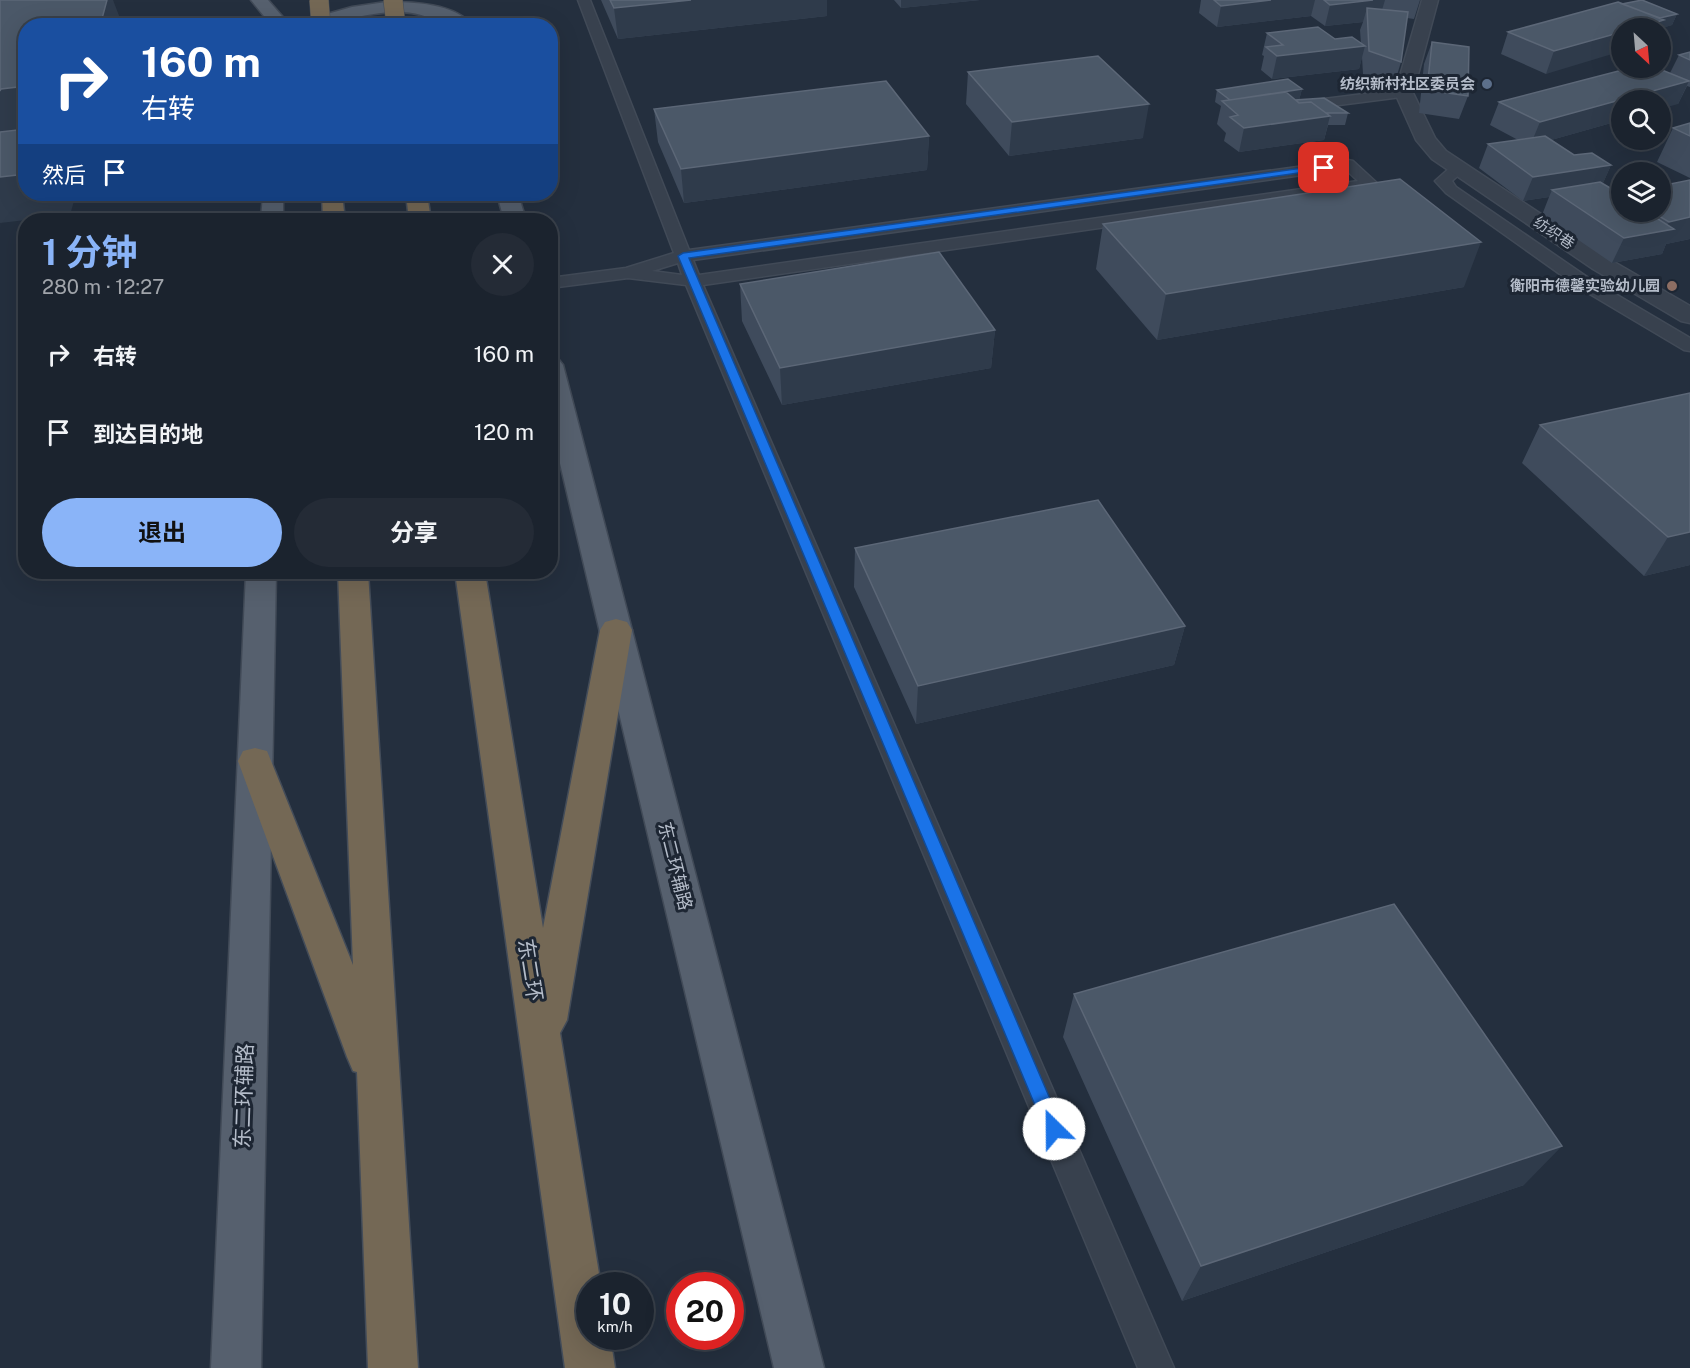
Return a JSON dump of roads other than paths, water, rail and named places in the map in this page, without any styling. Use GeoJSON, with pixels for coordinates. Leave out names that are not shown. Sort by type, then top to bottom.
{"type":"FeatureCollection","features":[{"type":"Feature","properties":{"kind":"highway"},"geometry":{"type":"LineString","coordinates":[[319,0],[320,18]]}},
{"type":"Feature","properties":{"kind":"highway"},"geometry":{"type":"LineString","coordinates":[[393,0],[395,18]]}},
{"type":"Feature","properties":{"kind":"highway"},"geometry":{"type":"LineString","coordinates":[[353,579],[393,1368]]}},
{"type":"Feature","properties":{"kind":"highway","name":"东二环"},"geometry":{"type":"LineString","coordinates":[[471,579],[590,1368]]}},
{"type":"Feature","properties":{"kind":"highway"},"geometry":{"type":"LineString","coordinates":[[541,1048],[616,630]]}},
{"type":"Feature","properties":{"kind":"highway"},"geometry":{"type":"LineString","coordinates":[[255,761],[379,1085]]}},
{"type":"Feature","properties":{"kind":"main road"},"geometry":{"type":"LineString","coordinates":[[259,0],[274,18]]}},
{"type":"Feature","properties":{"kind":"main road"},"geometry":{"type":"LineString","coordinates":[[279,0],[279,18]]}},
{"type":"Feature","properties":{"kind":"main road"},"geometry":{"type":"LineString","coordinates":[[333,18],[354,12],[402,8],[456,18]]}},
{"type":"Feature","properties":{"kind":"main road","name":"东二环辅路"},"geometry":{"type":"LineString","coordinates":[[558,397],[799,1368]]}},
{"type":"Feature","properties":{"kind":"main road","name":"东二环辅路"},"geometry":{"type":"LineString","coordinates":[[236,1368],[261,579]]}},
{"type":"Feature","properties":{"kind":"street"},"geometry":{"type":"LineString","coordinates":[[1404,93],[1430,0]]}},
{"type":"Feature","properties":{"kind":"street","name":"纺织巷"},"geometry":{"type":"LineString","coordinates":[[1404,93],[1426,140],[1440,155],[1600,264],[1690,316]]}},
{"type":"Feature","properties":{"kind":"lane"},"geometry":{"type":"LineString","coordinates":[[584,0],[693,281],[1156,1368]]}},
{"type":"Feature","properties":{"kind":"lane"},"geometry":{"type":"LineString","coordinates":[[1284,108],[1404,93]]}},
{"type":"Feature","properties":{"kind":"lane"},"geometry":{"type":"LineString","coordinates":[[558,282],[628,273],[683,256],[1348,164],[1370,184],[693,281],[628,273]]}},
{"type":"Feature","properties":{"kind":"lane"},"geometry":{"type":"LineString","coordinates":[[1458,168],[1443,181],[1451,190],[1584,283],[1690,346]]}},
{"type":"Feature","properties":{"kind":"place","name":"纺织新村社区委员会"},"geometry":{"type":"Point","coordinates":[1487,84]}},
{"type":"Feature","properties":{"kind":"place","name":"衡阳市德馨实验幼儿园"},"geometry":{"type":"Point","coordinates":[1672,286]}}]}
